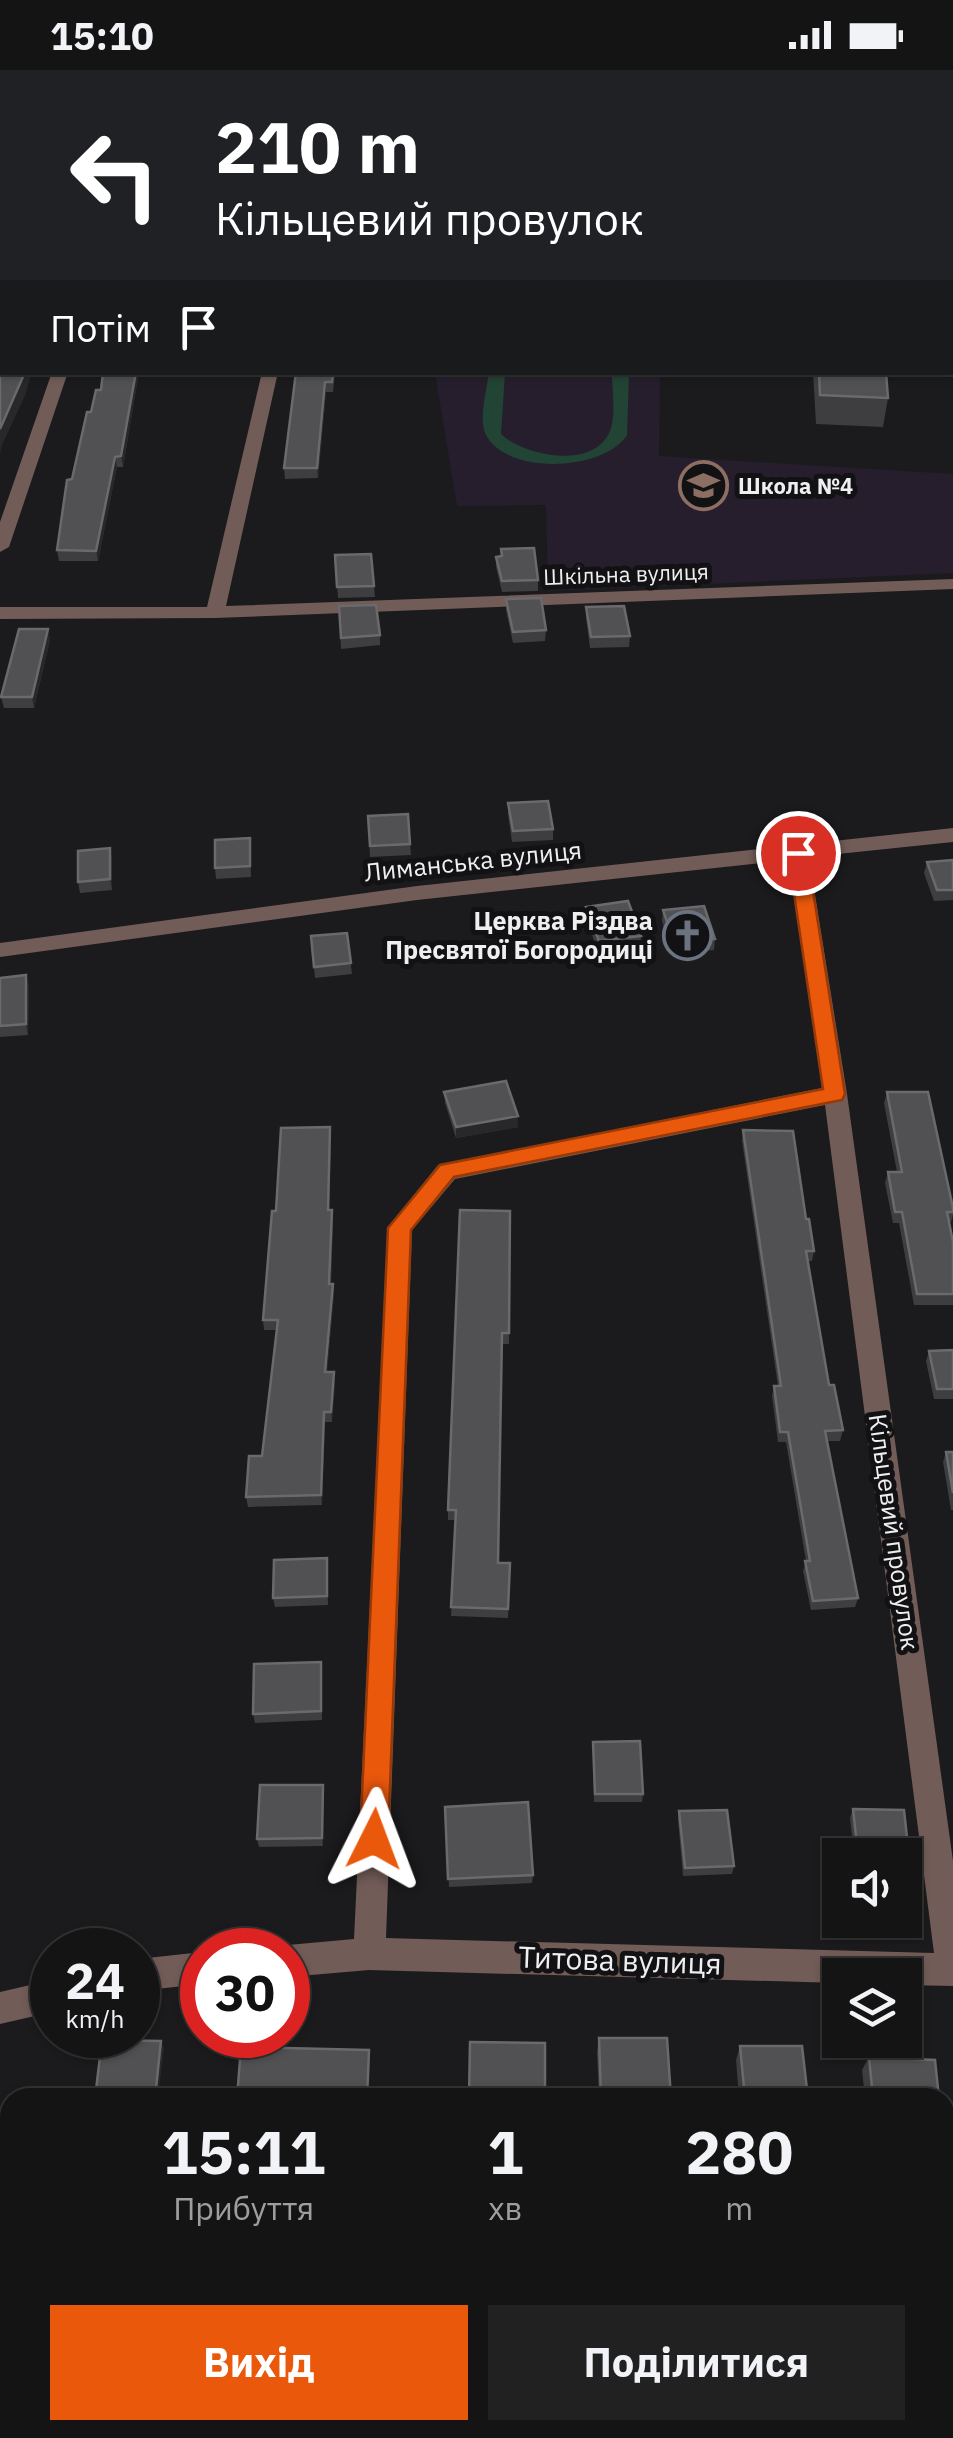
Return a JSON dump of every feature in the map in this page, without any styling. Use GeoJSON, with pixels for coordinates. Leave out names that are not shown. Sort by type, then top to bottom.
{"type":"FeatureCollection","features":[{"type":"Feature","properties":{"kind":"street"},"geometry":{"type":"LineString","coordinates":[[0,547],[59,375]]}},
{"type":"Feature","properties":{"kind":"street"},"geometry":{"type":"LineString","coordinates":[[215,612],[269,375]]}},
{"type":"Feature","properties":{"kind":"street","name":"Шкільна вулиця"},"geometry":{"type":"LineString","coordinates":[[0,613],[215,612],[953,584]]}},
{"type":"Feature","properties":{"kind":"street","name":"Лиманська вулиця"},"geometry":{"type":"LineString","coordinates":[[0,950],[417,894],[953,835]]}},
{"type":"Feature","properties":{"kind":"street","name":"Кільцевий провулок"},"geometry":{"type":"LineString","coordinates":[[798,853],[835,1094],[953,1970]]}},
{"type":"Feature","properties":{"kind":"street"},"geometry":{"type":"LineString","coordinates":[[369,1954],[400,1228],[448,1170],[835,1094]]}},
{"type":"Feature","properties":{"kind":"street","name":"Титова вулиця"},"geometry":{"type":"LineString","coordinates":[[310,1959],[369,1954],[953,1970]]}},
{"type":"Feature","properties":{"kind":"street"},"geometry":{"type":"LineString","coordinates":[[0,2008],[30,2001]]}},
{"type":"Feature","properties":{"kind":"shaded area","name":"Школа №4"},"geometry":{"type":"Polygon","coordinates":[[[435,375],[660,375],[659,456],[953,474],[953,573],[548,591],[546,505],[457,506],[435,375]]]}},
{"type":"Feature","properties":{"kind":"green space"},"geometry":{"type":"Polygon","coordinates":[[[489,375],[505,375],[501,434],[540,453],[556,456],[586,452],[599,446],[608,435],[612,421],[612,375],[629,375],[627,435],[615,447],[578,462],[534,463],[514,457],[497,448],[486,435],[483,413],[489,375]]]}},
{"type":"Feature","properties":{"kind":"building"},"geometry":{"type":"Polygon","coordinates":[[[0,375],[24,375],[0,429],[0,375]]]}},
{"type":"Feature","properties":{"kind":"building"},"geometry":{"type":"Polygon","coordinates":[[[103,375],[135,375],[121,456],[115,457],[96,551],[57,550],[67,480],[72,479],[87,412],[91,412],[96,390],[101,390],[103,375]]]}},
{"type":"Feature","properties":{"kind":"building"},"geometry":{"type":"Polygon","coordinates":[[[296,375],[333,375],[332,382],[325,382],[317,468],[284,468],[296,375]]]}},
{"type":"Feature","properties":{"kind":"building"},"geometry":{"type":"Polygon","coordinates":[[[819,375],[886,375],[888,398],[820,395],[819,375]]]}},
{"type":"Feature","properties":{"kind":"building"},"geometry":{"type":"Polygon","coordinates":[[[534,548],[538,580],[502,581],[496,557],[502,556],[501,549],[534,548]]]}},
{"type":"Feature","properties":{"kind":"building"},"geometry":{"type":"Polygon","coordinates":[[[371,554],[374,586],[337,587],[335,555],[371,554]]]}},
{"type":"Feature","properties":{"kind":"building"},"geometry":{"type":"Polygon","coordinates":[[[541,598],[546,630],[513,632],[506,599],[541,598]]]}},
{"type":"Feature","properties":{"kind":"building"},"geometry":{"type":"Polygon","coordinates":[[[376,605],[380,635],[341,638],[339,606],[376,605]]]}},
{"type":"Feature","properties":{"kind":"building"},"geometry":{"type":"Polygon","coordinates":[[[624,606],[630,636],[591,637],[586,607],[624,606]]]}},
{"type":"Feature","properties":{"kind":"building"},"geometry":{"type":"Polygon","coordinates":[[[19,629],[48,629],[32,697],[1,697],[19,629]]]}},
{"type":"Feature","properties":{"kind":"building"},"geometry":{"type":"Polygon","coordinates":[[[548,801],[553,829],[513,831],[508,803],[548,801]]]}},
{"type":"Feature","properties":{"kind":"building"},"geometry":{"type":"Polygon","coordinates":[[[408,814],[410,844],[370,846],[368,816],[408,814]]]}},
{"type":"Feature","properties":{"kind":"building"},"geometry":{"type":"Polygon","coordinates":[[[250,838],[250,866],[215,868],[215,840],[250,838]]]}},
{"type":"Feature","properties":{"kind":"building"},"geometry":{"type":"Polygon","coordinates":[[[110,848],[110,879],[78,882],[78,851],[110,848]]]}},
{"type":"Feature","properties":{"kind":"building"},"geometry":{"type":"Polygon","coordinates":[[[953,860],[953,890],[937,890],[927,862],[953,860]]]}},
{"type":"Feature","properties":{"kind":"building"},"geometry":{"type":"Polygon","coordinates":[[[628,901],[641,936],[599,941],[586,907],[628,901]]]}},
{"type":"Feature","properties":{"kind":"building","name":"Церква Різдва Пресвятої Богородиці"},"geometry":{"type":"Polygon","coordinates":[[[704,906],[715,939],[674,943],[663,910],[704,906]]]}},
{"type":"Feature","properties":{"kind":"building"},"geometry":{"type":"Polygon","coordinates":[[[347,933],[351,963],[314,967],[311,936],[347,933]]]}},
{"type":"Feature","properties":{"kind":"building"},"geometry":{"type":"Polygon","coordinates":[[[26,975],[26,1024],[0,1026],[0,978],[26,975]]]}},
{"type":"Feature","properties":{"kind":"building"},"geometry":{"type":"Polygon","coordinates":[[[506,1081],[518,1116],[456,1127],[444,1092],[506,1081]]]}},
{"type":"Feature","properties":{"kind":"building"},"geometry":{"type":"Polygon","coordinates":[[[887,1092],[928,1092],[953,1208],[953,1212],[947,1212],[953,1242],[953,1294],[917,1294],[902,1212],[895,1212],[888,1172],[902,1172],[887,1092]]]}},
{"type":"Feature","properties":{"kind":"building"},"geometry":{"type":"Polygon","coordinates":[[[330,1127],[329,1284],[333,1284],[325,1372],[334,1372],[331,1412],[324,1412],[321,1495],[246,1497],[249,1456],[262,1456],[278,1320],[263,1320],[281,1128],[330,1127]]]}},
{"type":"Feature","properties":{"kind":"building"},"geometry":{"type":"Polygon","coordinates":[[[743,1130],[793,1131],[814,1251],[806,1251],[829,1385],[834,1385],[843,1430],[825,1431],[858,1598],[813,1601],[788,1432],[780,1432],[774,1386],[781,1386],[743,1130]]]}},
{"type":"Feature","properties":{"kind":"building"},"geometry":{"type":"Polygon","coordinates":[[[460,1210],[510,1211],[509,1333],[502,1333],[498,1563],[510,1563],[508,1609],[451,1607],[456,1510],[448,1510],[460,1210]]]}},
{"type":"Feature","properties":{"kind":"building"},"geometry":{"type":"Polygon","coordinates":[[[953,1350],[953,1389],[937,1389],[929,1351],[953,1350]]]}},
{"type":"Feature","properties":{"kind":"building"},"geometry":{"type":"Polygon","coordinates":[[[946,1452],[953,1452],[953,1493],[946,1452]]]}},
{"type":"Feature","properties":{"kind":"building"},"geometry":{"type":"Polygon","coordinates":[[[327,1558],[327,1596],[273,1598],[274,1560],[327,1558]]]}},
{"type":"Feature","properties":{"kind":"building"},"geometry":{"type":"Polygon","coordinates":[[[321,1662],[321,1711],[253,1714],[254,1664],[321,1662]]]}},
{"type":"Feature","properties":{"kind":"building"},"geometry":{"type":"Polygon","coordinates":[[[640,1741],[643,1794],[595,1794],[593,1742],[640,1741]]]}},
{"type":"Feature","properties":{"kind":"building"},"geometry":{"type":"Polygon","coordinates":[[[260,1785],[323,1785],[322,1838],[257,1839],[260,1785]]]}},
{"type":"Feature","properties":{"kind":"building"},"geometry":{"type":"Polygon","coordinates":[[[528,1802],[533,1875],[448,1879],[445,1807],[528,1802]]]}},
{"type":"Feature","properties":{"kind":"building"},"geometry":{"type":"Polygon","coordinates":[[[853,1809],[904,1810],[907,1838],[856,1838],[853,1809]]]}},
{"type":"Feature","properties":{"kind":"building"},"geometry":{"type":"Polygon","coordinates":[[[727,1810],[734,1866],[685,1868],[679,1811],[727,1810]]]}},
{"type":"Feature","properties":{"kind":"building"},"geometry":{"type":"Polygon","coordinates":[[[599,2038],[667,2038],[670,2088],[601,2088],[599,2038]]]}},
{"type":"Feature","properties":{"kind":"building"},"geometry":{"type":"Polygon","coordinates":[[[470,2042],[545,2043],[545,2088],[469,2088],[470,2042]]]}},
{"type":"Feature","properties":{"kind":"building"},"geometry":{"type":"Polygon","coordinates":[[[740,2046],[802,2046],[807,2088],[744,2088],[740,2046]]]}},
{"type":"Feature","properties":{"kind":"building"},"geometry":{"type":"Polygon","coordinates":[[[310,2049],[369,2050],[367,2088],[238,2088],[240,2058],[310,2058],[310,2049]]]}},
{"type":"Feature","properties":{"kind":"building"},"geometry":{"type":"Polygon","coordinates":[[[100,2058],[159,2058],[156,2088],[96,2088],[100,2058]]]}},
{"type":"Feature","properties":{"kind":"building"},"geometry":{"type":"Polygon","coordinates":[[[869,2058],[935,2060],[938,2088],[872,2088],[869,2058]]]}},
{"type":"Feature","properties":{"kind":"place","name":"Школа №4"},"geometry":{"type":"Point","coordinates":[703,486]}},
{"type":"Feature","properties":{"kind":"place","name":"Церква Різдва Пресвятої Богородиці"},"geometry":{"type":"Point","coordinates":[688,935]}},
{"type":"Feature","properties":{"kind":"route"},"geometry":{"type":"LineString","coordinates":[[374,1839],[400,1228],[448,1170],[835,1094],[798,853]]}}]}
